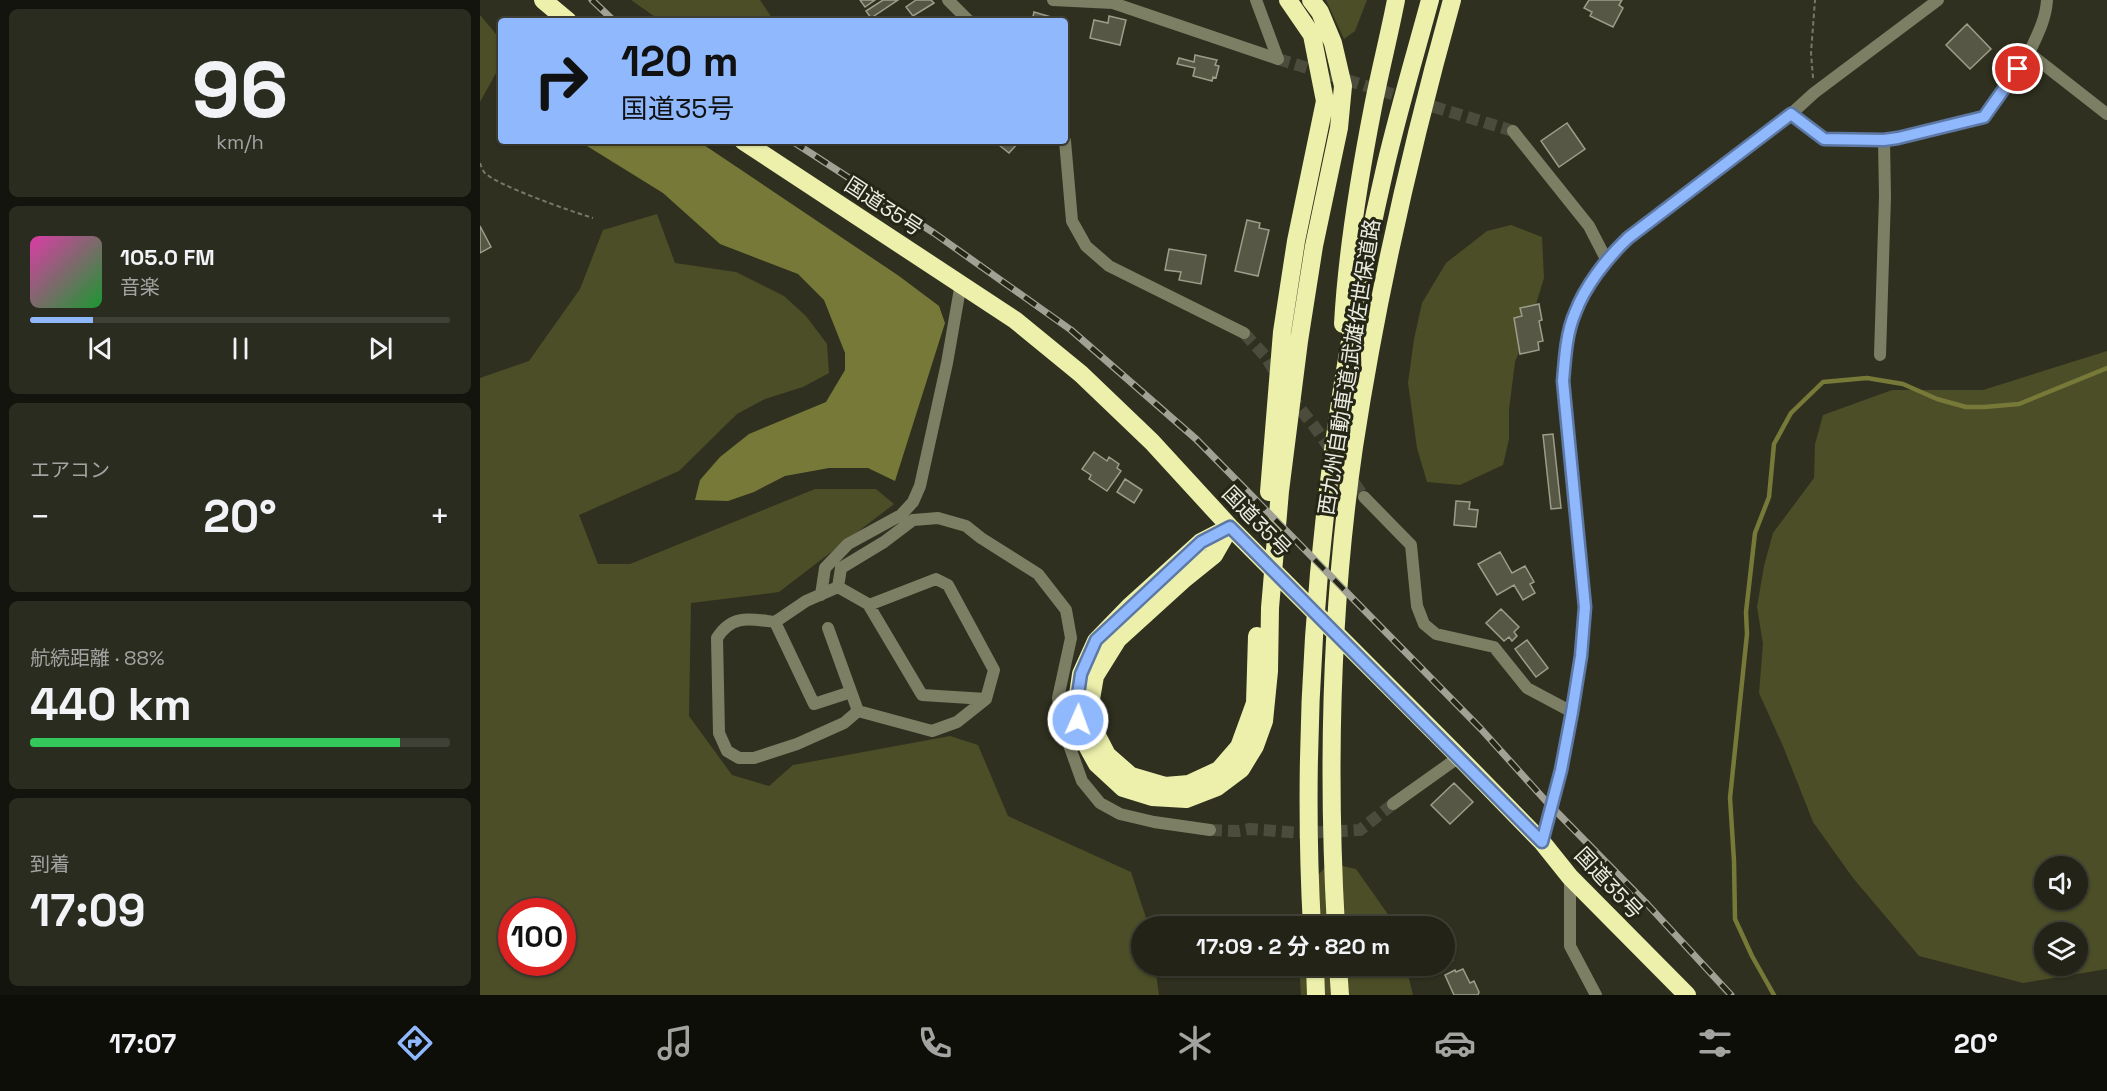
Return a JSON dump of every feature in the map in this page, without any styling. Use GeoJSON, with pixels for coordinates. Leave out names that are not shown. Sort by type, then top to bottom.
{"type":"FeatureCollection","features":[{"type":"Feature","properties":{"kind":"highway"},"geometry":{"type":"LineString","coordinates":[[543,0],[564,18]]}},
{"type":"Feature","properties":{"kind":"highway"},"geometry":{"type":"LineString","coordinates":[[1230,527],[1214,555],[1118,639],[1095,676],[1091,699],[1093,728],[1107,755],[1131,776],[1165,786],[1189,783],[1219,770],[1239,747],[1255,703],[1275,491],[1282,332],[1296,241],[1325,101],[1312,35],[1288,0]]}},
{"type":"Feature","properties":{"kind":"highway"},"geometry":{"type":"LineString","coordinates":[[1275,491],[1314,246],[1339,128],[1343,86],[1333,43],[1320,12],[1311,0]]}},
{"type":"Feature","properties":{"kind":"highway"},"geometry":{"type":"LineString","coordinates":[[1336,428],[1346,270],[1373,109],[1396,0]]}},
{"type":"Feature","properties":{"kind":"highway","name":"西九州自動車道;武雄佐世保道路"},"geometry":{"type":"LineString","coordinates":[[1312,916],[1310,741],[1314,647],[1328,486],[1350,339],[1378,197],[1430,0]]}},
{"type":"Feature","properties":{"kind":"highway","name":"西九州自動車道;武雄佐世保道路"},"geometry":{"type":"LineString","coordinates":[[1336,916],[1332,742],[1335,654],[1342,554],[1354,447],[1407,166],[1452,0]]}},
{"type":"Feature","properties":{"kind":"highway"},"geometry":{"type":"LineString","coordinates":[[1428,86],[1458,0]]}},
{"type":"Feature","properties":{"kind":"highway","name":"国道35号"},"geometry":{"type":"LineString","coordinates":[[748,144],[1015,320],[1081,374],[1152,442],[1230,527],[1459,757],[1542,842],[1570,877],[1687,995]]}},
{"type":"Feature","properties":{"kind":"highway"},"geometry":{"type":"LineString","coordinates":[[1315,976],[1316,995]]}},
{"type":"Feature","properties":{"kind":"highway"},"geometry":{"type":"LineString","coordinates":[[1339,976],[1340,995]]}},
{"type":"Feature","properties":{"kind":"street"},"geometry":{"type":"LineString","coordinates":[[948,0],[966,18]]}},
{"type":"Feature","properties":{"kind":"street"},"geometry":{"type":"LineString","coordinates":[[1053,0],[1113,3],[1278,59],[1256,0]]}},
{"type":"Feature","properties":{"kind":"street"},"geometry":{"type":"LineString","coordinates":[[1542,842],[1561,770],[1572,712],[1581,656],[1585,607],[1563,381],[1566,348],[1575,312],[1606,259],[1628,238],[1938,0]]}},
{"type":"Feature","properties":{"kind":"street"},"geometry":{"type":"LineString","coordinates":[[2047,0],[2040,29],[2029,53],[2107,114]]}},
{"type":"Feature","properties":{"kind":"street"},"geometry":{"type":"LineString","coordinates":[[1791,114],[1824,139],[1884,140],[1885,197],[1880,355]]}},
{"type":"Feature","properties":{"kind":"street"},"geometry":{"type":"LineString","coordinates":[[1513,131],[1589,226],[1606,259]]}},
{"type":"Feature","properties":{"kind":"street"},"geometry":{"type":"LineString","coordinates":[[1065,144],[1072,221],[1086,246],[1109,266],[1244,333]]}},
{"type":"Feature","properties":{"kind":"street"},"geometry":{"type":"LineString","coordinates":[[821,595],[825,568],[848,544],[902,515],[913,502],[922,475],[949,352],[961,283]]}},
{"type":"Feature","properties":{"kind":"street"},"geometry":{"type":"LineString","coordinates":[[1364,497],[1411,545],[1417,606],[1424,624],[1436,634],[1494,647],[1527,688],[1572,712]]}},
{"type":"Feature","properties":{"kind":"street"},"geometry":{"type":"LineString","coordinates":[[838,587],[841,568],[885,542],[913,520],[938,518],[966,526],[1038,574],[1066,610],[1071,638],[1058,698],[1063,728],[1073,760],[1082,781],[1094,796],[1100,803],[1120,814],[1154,822],[1210,830]]}},
{"type":"Feature","properties":{"kind":"street"},"geometry":{"type":"LineString","coordinates":[[858,711],[932,731],[957,722],[986,699],[994,670],[948,585],[936,579],[869,605]]}},
{"type":"Feature","properties":{"kind":"street"},"geometry":{"type":"LineString","coordinates":[[838,587],[806,601],[774,622],[748,619],[735,621],[724,628],[717,638],[719,733],[727,751],[739,758],[754,758],[797,744],[844,723],[858,711]]}},
{"type":"Feature","properties":{"kind":"street"},"geometry":{"type":"LineString","coordinates":[[838,587],[869,605],[922,695],[986,699]]}},
{"type":"Feature","properties":{"kind":"street"},"geometry":{"type":"LineString","coordinates":[[774,622],[814,704],[851,692]]}},
{"type":"Feature","properties":{"kind":"street"},"geometry":{"type":"LineString","coordinates":[[828,628],[858,711]]}},
{"type":"Feature","properties":{"kind":"street"},"geometry":{"type":"LineString","coordinates":[[1393,804],[1459,757]]}},
{"type":"Feature","properties":{"kind":"street"},"geometry":{"type":"LineString","coordinates":[[1570,877],[1570,946],[1596,995]]}},
{"type":"Feature","properties":{"kind":"lane"},"geometry":{"type":"LineString","coordinates":[[1884,140],[1984,117],[2029,53]]}},
{"type":"Feature","properties":{"kind":"path"},"geometry":{"type":"LineString","coordinates":[[1814,93],[1811,52],[1815,0]]}},
{"type":"Feature","properties":{"kind":"path"},"geometry":{"type":"LineString","coordinates":[[480,163],[484,172],[502,182],[556,206],[593,218]]}},
{"type":"Feature","properties":{"kind":"green space"},"geometry":{"type":"Polygon","coordinates":[[[631,0],[760,0],[772,18],[657,18],[631,0]]]}},
{"type":"Feature","properties":{"kind":"green space"},"geometry":{"type":"Polygon","coordinates":[[[1326,0],[1367,0],[1355,31],[1344,39],[1326,0]]]}},
{"type":"Feature","properties":{"kind":"green space"},"geometry":{"type":"Polygon","coordinates":[[[480,15],[498,36],[498,69],[480,102],[480,15]]]}},
{"type":"Feature","properties":{"kind":"green space"},"geometry":{"type":"Polygon","coordinates":[[[657,214],[675,263],[736,272],[784,296],[806,316],[827,344],[829,373],[803,387],[765,399],[737,414],[679,471],[579,515],[598,564],[630,564],[815,489],[876,489],[894,504],[779,592],[691,603],[689,716],[732,775],[769,786],[793,765],[950,736],[978,745],[1008,816],[1131,872],[1145,916],[1131,916],[1131,976],[1156,976],[1159,995],[480,995],[480,378],[529,361],[580,289],[603,230],[657,214]]]}},
{"type":"Feature","properties":{"kind":"green space"},"geometry":{"type":"Polygon","coordinates":[[[1511,225],[1542,237],[1544,278],[1515,362],[1509,410],[1509,439],[1503,465],[1460,485],[1427,482],[1417,448],[1408,383],[1422,303],[1446,263],[1487,231],[1511,225]]]}},
{"type":"Feature","properties":{"kind":"green space"},"geometry":{"type":"Polygon","coordinates":[[[2107,351],[2107,969],[2088,972],[2088,922],[2034,922],[2034,976],[2065,976],[2023,983],[1919,956],[1853,878],[1813,822],[1759,693],[1763,644],[1757,607],[1764,566],[1773,533],[1814,478],[1815,444],[1823,415],[1892,390],[1983,390],[2107,351]]]}},
{"type":"Feature","properties":{"kind":"green space"},"geometry":{"type":"Polygon","coordinates":[[[1329,863],[1356,869],[1389,916],[1304,916],[1311,883],[1329,863]]]}},
{"type":"Feature","properties":{"kind":"green space"},"geometry":{"type":"Polygon","coordinates":[[[1300,976],[1408,976],[1413,995],[1301,995],[1300,976]]]}},
{"type":"Feature","properties":{"kind":"shaded area"},"geometry":{"type":"Polygon","coordinates":[[[584,144],[702,144],[899,276],[939,306],[945,323],[895,481],[868,468],[829,468],[785,476],[754,492],[728,501],[695,500],[700,480],[720,457],[749,434],[826,402],[845,370],[845,353],[824,300],[798,274],[720,244],[663,193],[584,144]]]}},
{"type":"Feature","properties":{"kind":"building"},"geometry":{"type":"Polygon","coordinates":[[[860,0],[875,0],[865,7],[860,0]]]}},
{"type":"Feature","properties":{"kind":"building"},"geometry":{"type":"Polygon","coordinates":[[[883,0],[898,0],[871,18],[866,11],[883,0]]]}},
{"type":"Feature","properties":{"kind":"building"},"geometry":{"type":"Polygon","coordinates":[[[916,0],[931,0],[934,3],[913,16],[906,7],[916,0]]]}},
{"type":"Feature","properties":{"kind":"building"},"geometry":{"type":"Polygon","coordinates":[[[1589,0],[1622,0],[1619,5],[1623,8],[1613,27],[1590,16],[1592,12],[1584,8],[1589,0]]]}},
{"type":"Feature","properties":{"kind":"building"},"geometry":{"type":"Polygon","coordinates":[[[1034,12],[1055,18],[1033,18],[1034,12]]]}},
{"type":"Feature","properties":{"kind":"building"},"geometry":{"type":"Polygon","coordinates":[[[1109,16],[1126,20],[1120,45],[1090,38],[1094,20],[1108,23],[1109,16]]]}},
{"type":"Feature","properties":{"kind":"building"},"geometry":{"type":"Polygon","coordinates":[[[1967,24],[1991,49],[1970,69],[1946,45],[1967,24]]]}},
{"type":"Feature","properties":{"kind":"building"},"geometry":{"type":"Polygon","coordinates":[[[1195,55],[1217,60],[1215,65],[1219,66],[1216,78],[1213,77],[1212,81],[1193,76],[1195,68],[1177,64],[1179,58],[1194,62],[1195,55]]]}},
{"type":"Feature","properties":{"kind":"building"},"geometry":{"type":"Polygon","coordinates":[[[1567,123],[1585,149],[1559,167],[1541,141],[1567,123]]]}},
{"type":"Feature","properties":{"kind":"building"},"geometry":{"type":"Polygon","coordinates":[[[998,144],[1017,144],[1009,153],[998,144]]]}},
{"type":"Feature","properties":{"kind":"building"},"geometry":{"type":"Polygon","coordinates":[[[1247,220],[1260,223],[1259,228],[1269,230],[1258,276],[1235,271],[1247,220]]]}},
{"type":"Feature","properties":{"kind":"building"},"geometry":{"type":"Polygon","coordinates":[[[480,226],[491,247],[480,253],[480,226]]]}},
{"type":"Feature","properties":{"kind":"building"},"geometry":{"type":"Polygon","coordinates":[[[1169,249],[1206,255],[1201,284],[1179,280],[1181,272],[1165,270],[1169,249]]]}},
{"type":"Feature","properties":{"kind":"building"},"geometry":{"type":"Polygon","coordinates":[[[1539,304],[1542,320],[1539,321],[1543,341],[1538,342],[1539,350],[1520,354],[1514,318],[1522,316],[1520,308],[1539,304]]]}},
{"type":"Feature","properties":{"kind":"building"},"geometry":{"type":"Polygon","coordinates":[[[1553,434],[1561,508],[1551,509],[1543,435],[1553,434]]]}},
{"type":"Feature","properties":{"kind":"building"},"geometry":{"type":"Polygon","coordinates":[[[1094,452],[1107,461],[1109,457],[1119,464],[1117,468],[1121,471],[1107,491],[1089,479],[1091,475],[1082,469],[1094,452]]]}},
{"type":"Feature","properties":{"kind":"building"},"geometry":{"type":"Polygon","coordinates":[[[1125,479],[1142,490],[1134,503],[1117,492],[1125,479]]]}},
{"type":"Feature","properties":{"kind":"building"},"geometry":{"type":"Polygon","coordinates":[[[1456,501],[1470,502],[1469,509],[1478,510],[1476,527],[1454,525],[1456,501]]]}},
{"type":"Feature","properties":{"kind":"building"},"geometry":{"type":"Polygon","coordinates":[[[1500,552],[1512,573],[1525,566],[1534,582],[1530,584],[1535,593],[1523,600],[1514,585],[1497,595],[1478,564],[1500,552]]]}},
{"type":"Feature","properties":{"kind":"building"},"geometry":{"type":"Polygon","coordinates":[[[1501,609],[1519,627],[1514,632],[1517,636],[1512,641],[1509,637],[1504,641],[1486,623],[1501,609]]]}},
{"type":"Feature","properties":{"kind":"building"},"geometry":{"type":"Polygon","coordinates":[[[1527,640],[1548,668],[1536,677],[1515,649],[1527,640]]]}},
{"type":"Feature","properties":{"kind":"building"},"geometry":{"type":"Polygon","coordinates":[[[1454,783],[1473,802],[1450,824],[1431,805],[1454,783]]]}},
{"type":"Feature","properties":{"kind":"building"},"geometry":{"type":"Polygon","coordinates":[[[1463,969],[1470,983],[1474,981],[1478,995],[1454,995],[1445,976],[1455,976],[1455,970],[1456,972],[1463,969]]]}},
{"type":"Feature","properties":{"kind":"waterway"},"geometry":{"type":"LineString","coordinates":[[1774,995],[1735,919],[1730,798],[1755,533],[1769,497],[1774,444],[1791,413],[1823,382],[1867,378],[1903,384],[1937,399],[1966,407],[1984,407],[2019,404],[2107,368]]}},
{"type":"Feature","properties":{"kind":"tunnel"},"geometry":{"type":"LineString","coordinates":[[1278,59],[1513,131]]}},
{"type":"Feature","properties":{"kind":"tunnel"},"geometry":{"type":"LineString","coordinates":[[1244,333],[1266,357],[1278,377]]}},
{"type":"Feature","properties":{"kind":"tunnel"},"geometry":{"type":"LineString","coordinates":[[1290,396],[1364,497]]}},
{"type":"Feature","properties":{"kind":"tunnel"},"geometry":{"type":"LineString","coordinates":[[1210,830],[1250,829],[1302,833],[1360,830],[1393,804]]}},
{"type":"Feature","properties":{"kind":"railway"},"geometry":{"type":"LineString","coordinates":[[592,0],[611,18]]}},
{"type":"Feature","properties":{"kind":"railway"},"geometry":{"type":"LineString","coordinates":[[797,144],[934,233],[1071,330],[1196,439],[1481,729],[1545,800],[1648,905],[1731,995]]}},
{"type":"Feature","properties":{"kind":"route"},"geometry":{"type":"LineString","coordinates":[[1078,720],[1076,708],[1081,674],[1096,640],[1201,542],[1230,527],[1542,842],[1561,770],[1572,712],[1581,656],[1585,607],[1563,381],[1566,348],[1575,312],[1606,259],[1628,238],[1791,114],[1824,139],[1884,140],[1898,138],[1984,117],[2018,69]]}}]}
